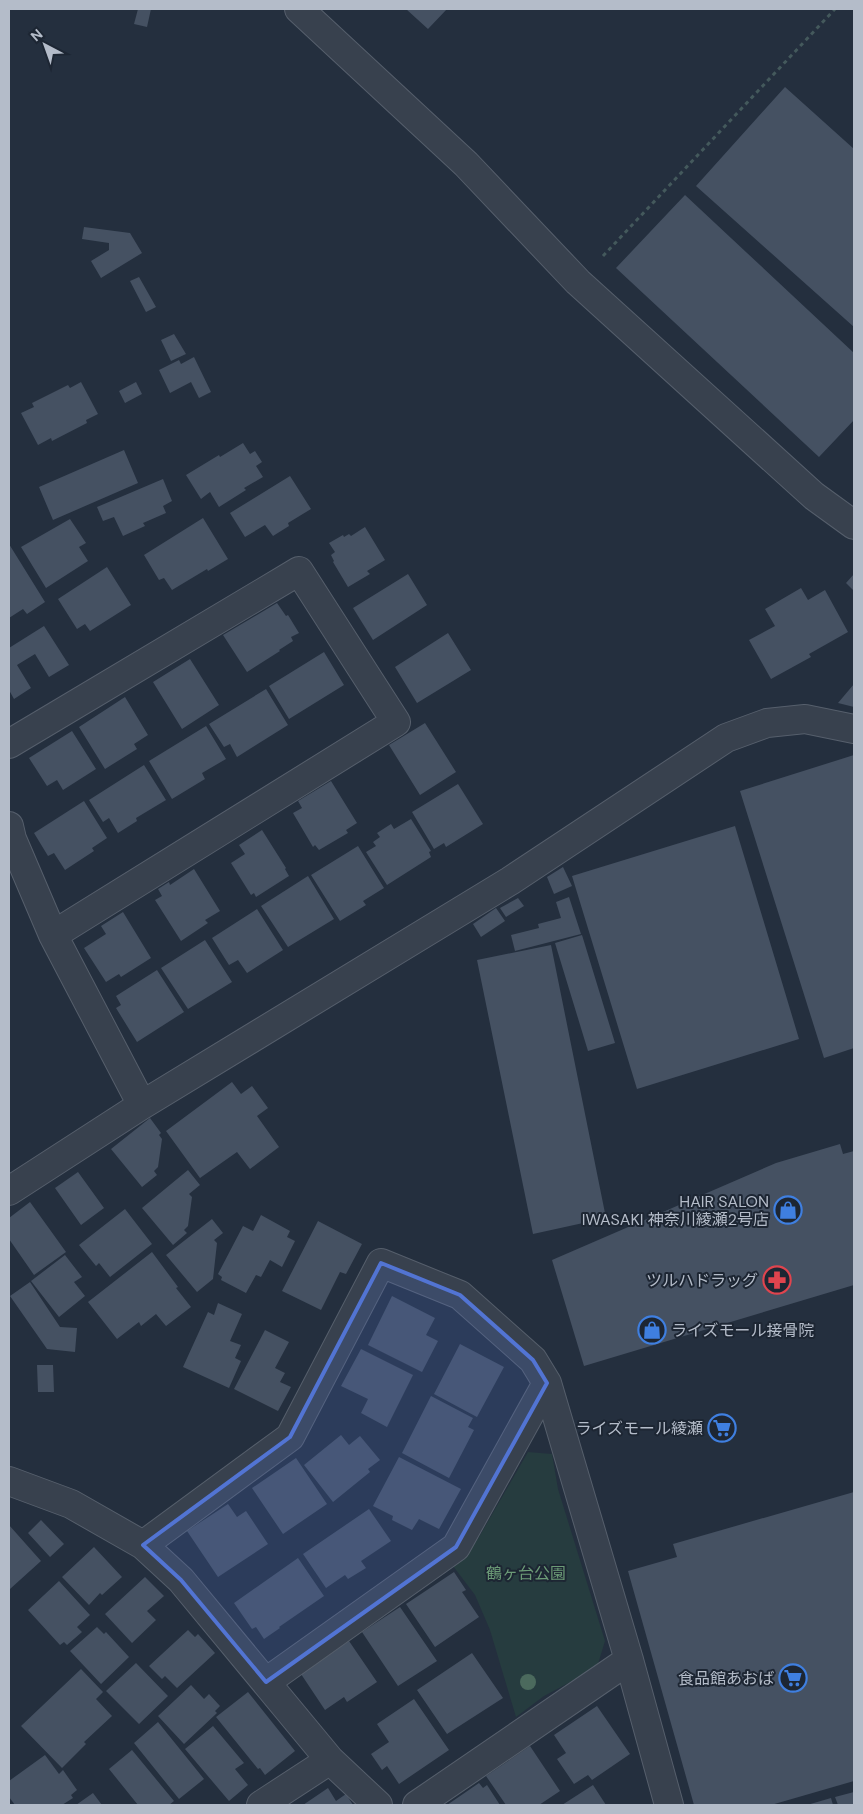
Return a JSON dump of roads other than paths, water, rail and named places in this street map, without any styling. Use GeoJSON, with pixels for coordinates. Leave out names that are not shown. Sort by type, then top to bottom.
{"type":"FeatureCollection","features":[{"type":"Feature","properties":{"kind":"street"},"geometry":{"type":"LineString","coordinates":[[300,9],[466,164],[578,282],[814,496],[854,525]]}},
{"type":"Feature","properties":{"kind":"street"},"geometry":{"type":"LineString","coordinates":[[9,744],[298,571],[396,722],[53,934]]}},
{"type":"Feature","properties":{"kind":"street"},"geometry":{"type":"LineString","coordinates":[[9,1191],[142,1105],[510,881],[726,738],[767,723],[806,719],[854,729]]}},
{"type":"Feature","properties":{"kind":"street"},"geometry":{"type":"LineString","coordinates":[[9,826],[12,839],[53,934],[142,1105]]}},
{"type":"Feature","properties":{"kind":"street"},"geometry":{"type":"LineString","coordinates":[[143,1545],[290,1437],[381,1263],[460,1295],[533,1360],[547,1383],[629,1660],[669,1805]]}},
{"type":"Feature","properties":{"kind":"street"},"geometry":{"type":"LineString","coordinates":[[266,1682],[456,1547],[547,1383]]}},
{"type":"Feature","properties":{"kind":"street"},"geometry":{"type":"LineString","coordinates":[[9,1481],[71,1504],[143,1545],[181,1580],[330,1760],[378,1805]]}},
{"type":"Feature","properties":{"kind":"street"},"geometry":{"type":"LineString","coordinates":[[416,1805],[629,1660]]}},
{"type":"Feature","properties":{"kind":"street"},"geometry":{"type":"LineString","coordinates":[[261,1805],[330,1760]]}},
{"type":"Feature","properties":{"kind":"place","name":"HAIR SALON IWASAKI 神奈川綾瀬2号店"},"geometry":{"type":"Point","coordinates":[788,1210]}},
{"type":"Feature","properties":{"kind":"place","name":"ツルハドラッグ"},"geometry":{"type":"Point","coordinates":[777,1280]}},
{"type":"Feature","properties":{"kind":"place","name":"ライズモール接骨院"},"geometry":{"type":"Point","coordinates":[652,1330]}},
{"type":"Feature","properties":{"kind":"place","name":"ライズモール綾瀬"},"geometry":{"type":"Point","coordinates":[722,1428]}},
{"type":"Feature","properties":{"kind":"place","name":"食品館あおば"},"geometry":{"type":"Point","coordinates":[793,1678]}},
{"type":"Feature","properties":{"kind":"park label","name":"鶴ヶ台公園"},"geometry":{"type":"Point","coordinates":[526,1573]}}]}
